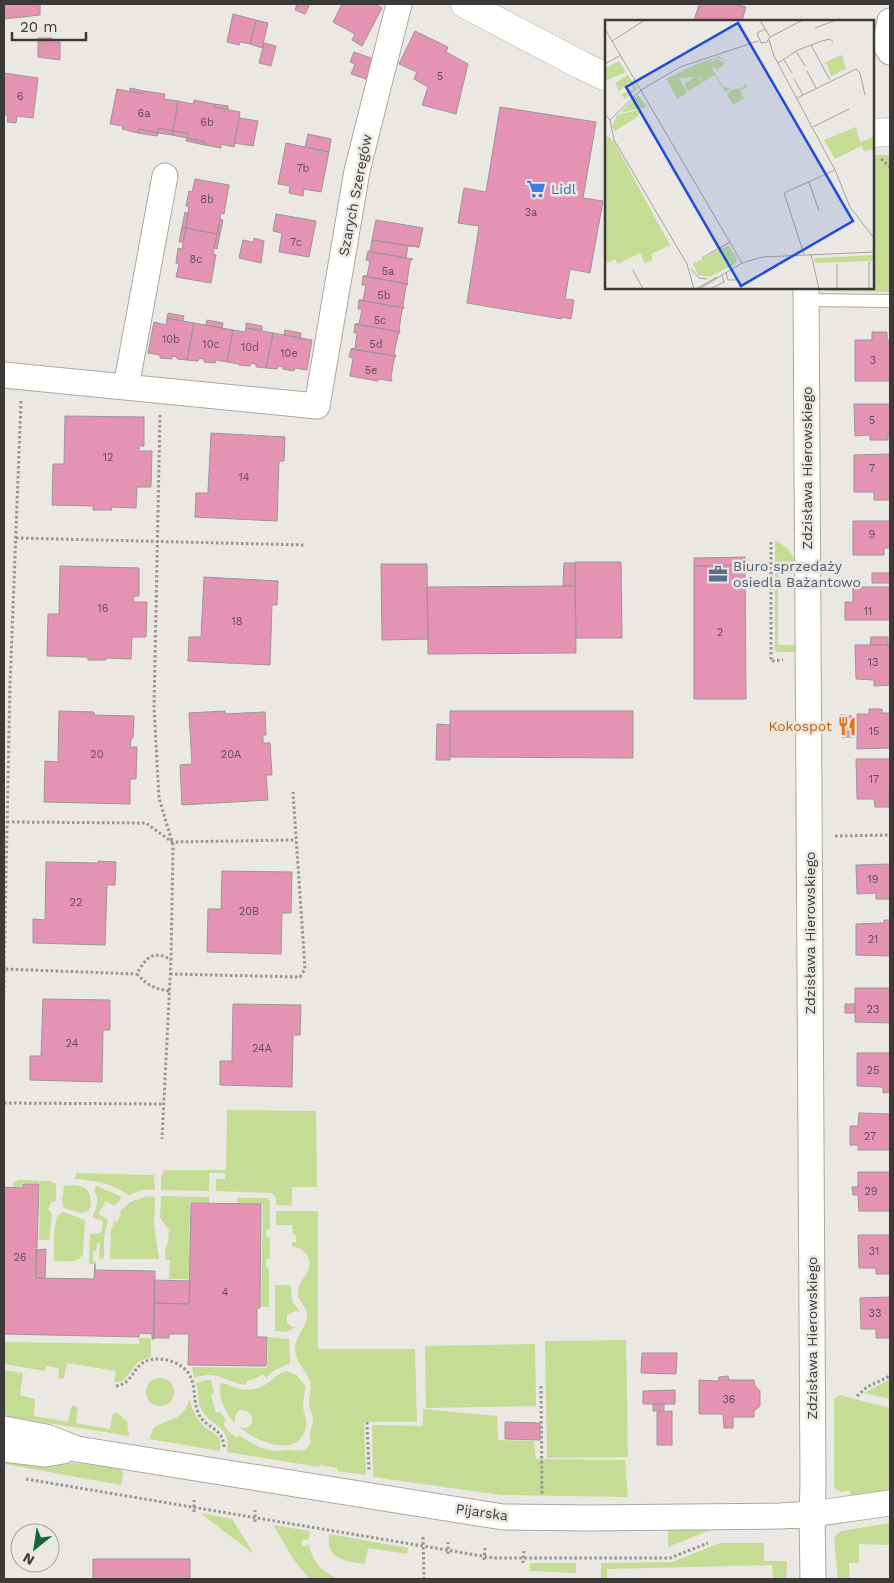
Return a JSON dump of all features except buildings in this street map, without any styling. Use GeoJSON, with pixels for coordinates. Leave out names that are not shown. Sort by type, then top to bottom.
{"type":"FeatureCollection","features":[{"type":"Feature","properties":{"kind":"street","name":"Szarych Szeregów"},"geometry":{"type":"LineString","coordinates":[[162,390],[317,406],[357,171],[399,4]]}},
{"type":"Feature","properties":{"kind":"street"},"geometry":{"type":"LineString","coordinates":[[465,4],[605,77]]}},
{"type":"Feature","properties":{"kind":"street"},"geometry":{"type":"LineString","coordinates":[[890,21],[885,44],[890,52]]}},
{"type":"Feature","properties":{"kind":"street"},"geometry":{"type":"LineString","coordinates":[[874,132],[890,132]]}},
{"type":"Feature","properties":{"kind":"street"},"geometry":{"type":"LineString","coordinates":[[126,387],[164,176]]}},
{"type":"Feature","properties":{"kind":"street","name":"Zdzisława Hierowskiego"},"geometry":{"type":"LineString","coordinates":[[806,294],[813,1579]]}},
{"type":"Feature","properties":{"kind":"street"},"geometry":{"type":"LineString","coordinates":[[13,376],[162,390]]}},
{"type":"Feature","properties":{"kind":"street","name":"Pijarska"},"geometry":{"type":"LineString","coordinates":[[4,1429],[46,1437],[77,1448],[503,1517],[780,1516],[812,1514],[890,1502]]}},
{"type":"Feature","properties":{"kind":"street","name":"Pijarska"},"geometry":{"type":"LineString","coordinates":[[4,1449],[45,1454],[77,1448]]}},
{"type":"Feature","properties":{"kind":"lane"},"geometry":{"type":"LineString","coordinates":[[806,294],[890,301]]}},
{"type":"Feature","properties":{"kind":"path"},"geometry":{"type":"LineString","coordinates":[[4,993],[10,685],[16,538],[13,376]]}},
{"type":"Feature","properties":{"kind":"path"},"geometry":{"type":"LineString","coordinates":[[162,390],[154,706],[159,798],[172,842],[170,991],[162,1140]]}},
{"type":"Feature","properties":{"kind":"path"},"geometry":{"type":"LineString","coordinates":[[16,538],[305,546]]}},
{"type":"Feature","properties":{"kind":"path"},"geometry":{"type":"LineString","coordinates":[[771,542],[771,660],[808,660]]}},
{"type":"Feature","properties":{"kind":"path"},"geometry":{"type":"LineString","coordinates":[[170,974],[300,977],[304,969],[293,792]]}},
{"type":"Feature","properties":{"kind":"path"},"geometry":{"type":"LineString","coordinates":[[7,822],[146,823],[172,842],[296,840]]}},
{"type":"Feature","properties":{"kind":"path"},"geometry":{"type":"LineString","coordinates":[[809,837],[890,835]]}},
{"type":"Feature","properties":{"kind":"path"},"geometry":{"type":"LineString","coordinates":[[137,974],[143,963],[154,955],[163,955],[171,960]]}},
{"type":"Feature","properties":{"kind":"path"},"geometry":{"type":"LineString","coordinates":[[4,969],[137,974],[143,981],[155,989],[170,991]]}},
{"type":"Feature","properties":{"kind":"path"},"geometry":{"type":"LineString","coordinates":[[4,1103],[164,1104]]}},
{"type":"Feature","properties":{"kind":"path"},"geometry":{"type":"LineString","coordinates":[[116,1386],[123,1385],[145,1362],[162,1359],[178,1364],[189,1374],[199,1415],[203,1422],[220,1432],[223,1438],[223,1455]]}},
{"type":"Feature","properties":{"kind":"path"},"geometry":{"type":"LineString","coordinates":[[857,1396],[867,1387],[890,1376]]}},
{"type":"Feature","properties":{"kind":"path"},"geometry":{"type":"LineString","coordinates":[[541,1386],[542,1502]]}},
{"type":"Feature","properties":{"kind":"path"},"geometry":{"type":"LineString","coordinates":[[367,1422],[369,1479]]}},
{"type":"Feature","properties":{"kind":"path"},"geometry":{"type":"LineString","coordinates":[[23,1478],[194,1510],[255,1517],[484,1558],[524,1561],[670,1558],[710,1542]]}},
{"type":"Feature","properties":{"kind":"path"},"geometry":{"type":"LineString","coordinates":[[194,1500],[194,1510]]}},
{"type":"Feature","properties":{"kind":"path"},"geometry":{"type":"LineString","coordinates":[[255,1522],[256,1510]]}},
{"type":"Feature","properties":{"kind":"path"},"geometry":{"type":"LineString","coordinates":[[423,1537],[424,1579]]}},
{"type":"Feature","properties":{"kind":"path"},"geometry":{"type":"LineString","coordinates":[[448,1542],[448,1552]]}},
{"type":"Feature","properties":{"kind":"path"},"geometry":{"type":"LineString","coordinates":[[484,1558],[485,1548]]}},
{"type":"Feature","properties":{"kind":"path"},"geometry":{"type":"LineString","coordinates":[[524,1551],[524,1561]]}},
{"type":"Feature","properties":{"kind":"green space"},"geometry":{"type":"Polygon","coordinates":[[[874,155],[890,155],[890,292],[825,291],[825,289],[874,289],[874,155]]]}},
{"type":"Feature","properties":{"kind":"green space"},"geometry":{"type":"Polygon","coordinates":[[[775,541],[788,549],[796,567],[796,573],[778,574],[778,645],[796,645],[795,652],[777,652],[775,650],[775,541]]]}},
{"type":"Feature","properties":{"kind":"green space"},"geometry":{"type":"Polygon","coordinates":[[[227,1110],[316,1111],[317,1187],[292,1187],[292,1206],[276,1205],[276,1198],[272,1193],[216,1191],[216,1179],[225,1179],[225,1173],[209,1173],[209,1191],[161,1190],[163,1170],[226,1170],[227,1110]]]}},
{"type":"Feature","properties":{"kind":"green space"},"geometry":{"type":"Polygon","coordinates":[[[76,1173],[154,1175],[155,1190],[142,1190],[129,1195],[103,1183],[75,1179],[76,1173]]]}},
{"type":"Feature","properties":{"kind":"green space"},"geometry":{"type":"Polygon","coordinates":[[[19,1180],[50,1181],[56,1184],[56,1201],[51,1203],[48,1209],[52,1214],[49,1240],[39,1240],[40,1183],[22,1183],[22,1187],[13,1187],[13,1183],[19,1180]]]}},
{"type":"Feature","properties":{"kind":"green space"},"geometry":{"type":"Polygon","coordinates":[[[64,1186],[78,1186],[87,1190],[91,1198],[89,1211],[82,1213],[64,1208],[62,1201],[64,1186]]]}},
{"type":"Feature","properties":{"kind":"green space"},"geometry":{"type":"Polygon","coordinates":[[[97,1186],[120,1196],[121,1199],[114,1206],[106,1201],[98,1214],[108,1219],[104,1238],[104,1258],[99,1259],[100,1243],[97,1243],[96,1251],[93,1251],[93,1261],[96,1261],[96,1264],[89,1264],[90,1234],[101,1233],[103,1221],[92,1217],[97,1204],[94,1190],[97,1186]]]}},
{"type":"Feature","properties":{"kind":"green space"},"geometry":{"type":"Polygon","coordinates":[[[147,1196],[155,1197],[154,1225],[159,1259],[110,1259],[111,1232],[114,1220],[117,1222],[121,1214],[119,1212],[130,1202],[147,1196]]]}},
{"type":"Feature","properties":{"kind":"green space"},"geometry":{"type":"Polygon","coordinates":[[[161,1196],[209,1197],[209,1203],[190,1202],[189,1279],[169,1279],[170,1260],[166,1260],[165,1249],[168,1243],[169,1230],[160,1218],[161,1196]]]}},
{"type":"Feature","properties":{"kind":"green space"},"geometry":{"type":"Polygon","coordinates":[[[237,1198],[267,1198],[270,1201],[270,1229],[266,1230],[266,1237],[270,1238],[270,1259],[266,1259],[266,1267],[269,1268],[269,1307],[261,1307],[263,1204],[237,1203],[237,1198]]]}},
{"type":"Feature","properties":{"kind":"green space"},"geometry":{"type":"Polygon","coordinates":[[[276,1211],[318,1211],[318,1349],[415,1349],[417,1422],[364,1422],[366,1475],[338,1471],[337,1468],[320,1465],[319,1467],[227,1452],[226,1436],[223,1431],[206,1416],[200,1407],[196,1383],[211,1380],[214,1393],[211,1395],[216,1413],[221,1412],[226,1421],[223,1424],[237,1438],[239,1435],[256,1446],[276,1451],[303,1450],[311,1442],[310,1433],[313,1416],[309,1405],[310,1382],[295,1352],[297,1339],[307,1319],[307,1312],[299,1298],[298,1291],[309,1269],[309,1260],[303,1250],[292,1246],[292,1242],[296,1242],[296,1235],[293,1234],[292,1225],[276,1225],[276,1211]]]}},
{"type":"Feature","properties":{"kind":"green space"},"geometry":{"type":"Polygon","coordinates":[[[63,1212],[85,1220],[83,1254],[75,1261],[54,1261],[54,1231],[57,1216],[63,1212]]]}},
{"type":"Feature","properties":{"kind":"green space"},"geometry":{"type":"Polygon","coordinates":[[[275,1285],[288,1285],[291,1287],[292,1301],[300,1312],[295,1311],[287,1315],[287,1323],[292,1327],[296,1327],[286,1332],[275,1331],[275,1285]]]}},
{"type":"Feature","properties":{"kind":"green space"},"geometry":{"type":"Polygon","coordinates":[[[268,1337],[289,1339],[290,1363],[273,1371],[266,1378],[263,1374],[247,1381],[246,1385],[215,1375],[194,1378],[192,1367],[267,1368],[268,1337]]]}},
{"type":"Feature","properties":{"kind":"green space"},"geometry":{"type":"Polygon","coordinates":[[[139,1338],[151,1338],[151,1357],[138,1362],[123,1381],[114,1382],[116,1371],[67,1363],[64,1378],[58,1379],[59,1368],[46,1366],[45,1371],[4,1364],[4,1342],[139,1344],[139,1338]]]}},
{"type":"Feature","properties":{"kind":"green space"},"geometry":{"type":"Polygon","coordinates":[[[626,1340],[628,1457],[547,1458],[545,1341],[626,1340]]]}},
{"type":"Feature","properties":{"kind":"green space"},"geometry":{"type":"Polygon","coordinates":[[[535,1344],[536,1406],[426,1408],[425,1346],[535,1344]]]}},
{"type":"Feature","properties":{"kind":"green space"},"geometry":{"type":"Polygon","coordinates":[[[4,1370],[23,1373],[20,1395],[35,1399],[34,1416],[68,1422],[73,1405],[78,1408],[76,1423],[110,1429],[113,1414],[116,1412],[127,1422],[129,1436],[4,1416],[4,1370]]]}},
{"type":"Feature","properties":{"kind":"green space"},"geometry":{"type":"Polygon","coordinates":[[[286,1371],[295,1374],[305,1385],[303,1405],[306,1428],[301,1438],[294,1444],[285,1446],[265,1442],[239,1427],[247,1428],[252,1423],[252,1416],[247,1411],[240,1410],[237,1413],[235,1424],[223,1405],[220,1388],[221,1383],[223,1383],[246,1390],[257,1388],[286,1371]]]}},
{"type":"Feature","properties":{"kind":"green space"},"geometry":{"type":"Polygon","coordinates":[[[160,1378],[170,1382],[174,1392],[170,1402],[160,1406],[150,1402],[146,1392],[150,1382],[160,1378]]]}},
{"type":"Feature","properties":{"kind":"green space"},"geometry":{"type":"Polygon","coordinates":[[[890,1379],[890,1399],[864,1393],[890,1379]]]}},
{"type":"Feature","properties":{"kind":"green space"},"geometry":{"type":"Polygon","coordinates":[[[839,1395],[890,1408],[890,1492],[851,1498],[850,1490],[841,1492],[834,1488],[834,1399],[839,1395]]]}},
{"type":"Feature","properties":{"kind":"green space"},"geometry":{"type":"Polygon","coordinates":[[[190,1399],[195,1415],[220,1440],[220,1451],[149,1439],[154,1428],[179,1416],[187,1407],[190,1399]]]}},
{"type":"Feature","properties":{"kind":"green space"},"geometry":{"type":"Polygon","coordinates":[[[423,1409],[497,1416],[498,1440],[534,1441],[536,1459],[625,1460],[628,1497],[501,1495],[373,1477],[372,1425],[423,1426],[423,1409]]]}},
{"type":"Feature","properties":{"kind":"green space"},"geometry":{"type":"Polygon","coordinates":[[[4,1458],[115,1466],[123,1473],[121,1485],[4,1464],[4,1458]]]}},
{"type":"Feature","properties":{"kind":"green space"},"geometry":{"type":"Polygon","coordinates":[[[200,1513],[232,1519],[254,1554],[200,1513]]]}},
{"type":"Feature","properties":{"kind":"green space"},"geometry":{"type":"Polygon","coordinates":[[[890,1523],[890,1545],[859,1544],[859,1563],[849,1563],[849,1579],[838,1579],[834,1539],[836,1535],[841,1531],[890,1523]]]}},
{"type":"Feature","properties":{"kind":"green space"},"geometry":{"type":"Polygon","coordinates":[[[273,1525],[310,1531],[309,1539],[302,1540],[302,1546],[309,1545],[313,1557],[319,1566],[339,1579],[309,1579],[294,1560],[273,1525]]]}},
{"type":"Feature","properties":{"kind":"green space"},"geometry":{"type":"Polygon","coordinates":[[[716,1528],[668,1547],[668,1529],[716,1528]]]}},
{"type":"Feature","properties":{"kind":"green space"},"geometry":{"type":"Polygon","coordinates":[[[329,1534],[408,1548],[407,1554],[368,1548],[365,1564],[351,1562],[338,1558],[330,1549],[329,1534]]]}},
{"type":"Feature","properties":{"kind":"green space"},"geometry":{"type":"Polygon","coordinates":[[[720,1543],[764,1543],[764,1561],[787,1561],[786,1579],[773,1579],[772,1565],[607,1569],[607,1579],[601,1579],[601,1563],[672,1562],[720,1543]]]}},
{"type":"Feature","properties":{"kind":"green space"},"geometry":{"type":"Polygon","coordinates":[[[530,1563],[576,1563],[576,1573],[530,1571],[530,1563]]]}},
{"type":"Feature","properties":{"kind":"place","name":"Lidl"},"geometry":{"type":"Point","coordinates":[536,189]}},
{"type":"Feature","properties":{"kind":"place","name":"Biuro sprzedaży osiedla Bażantowo"},"geometry":{"type":"Point","coordinates":[718,574]}},
{"type":"Feature","properties":{"kind":"place","name":"Kokospot"},"geometry":{"type":"Point","coordinates":[847,726]}}]}
